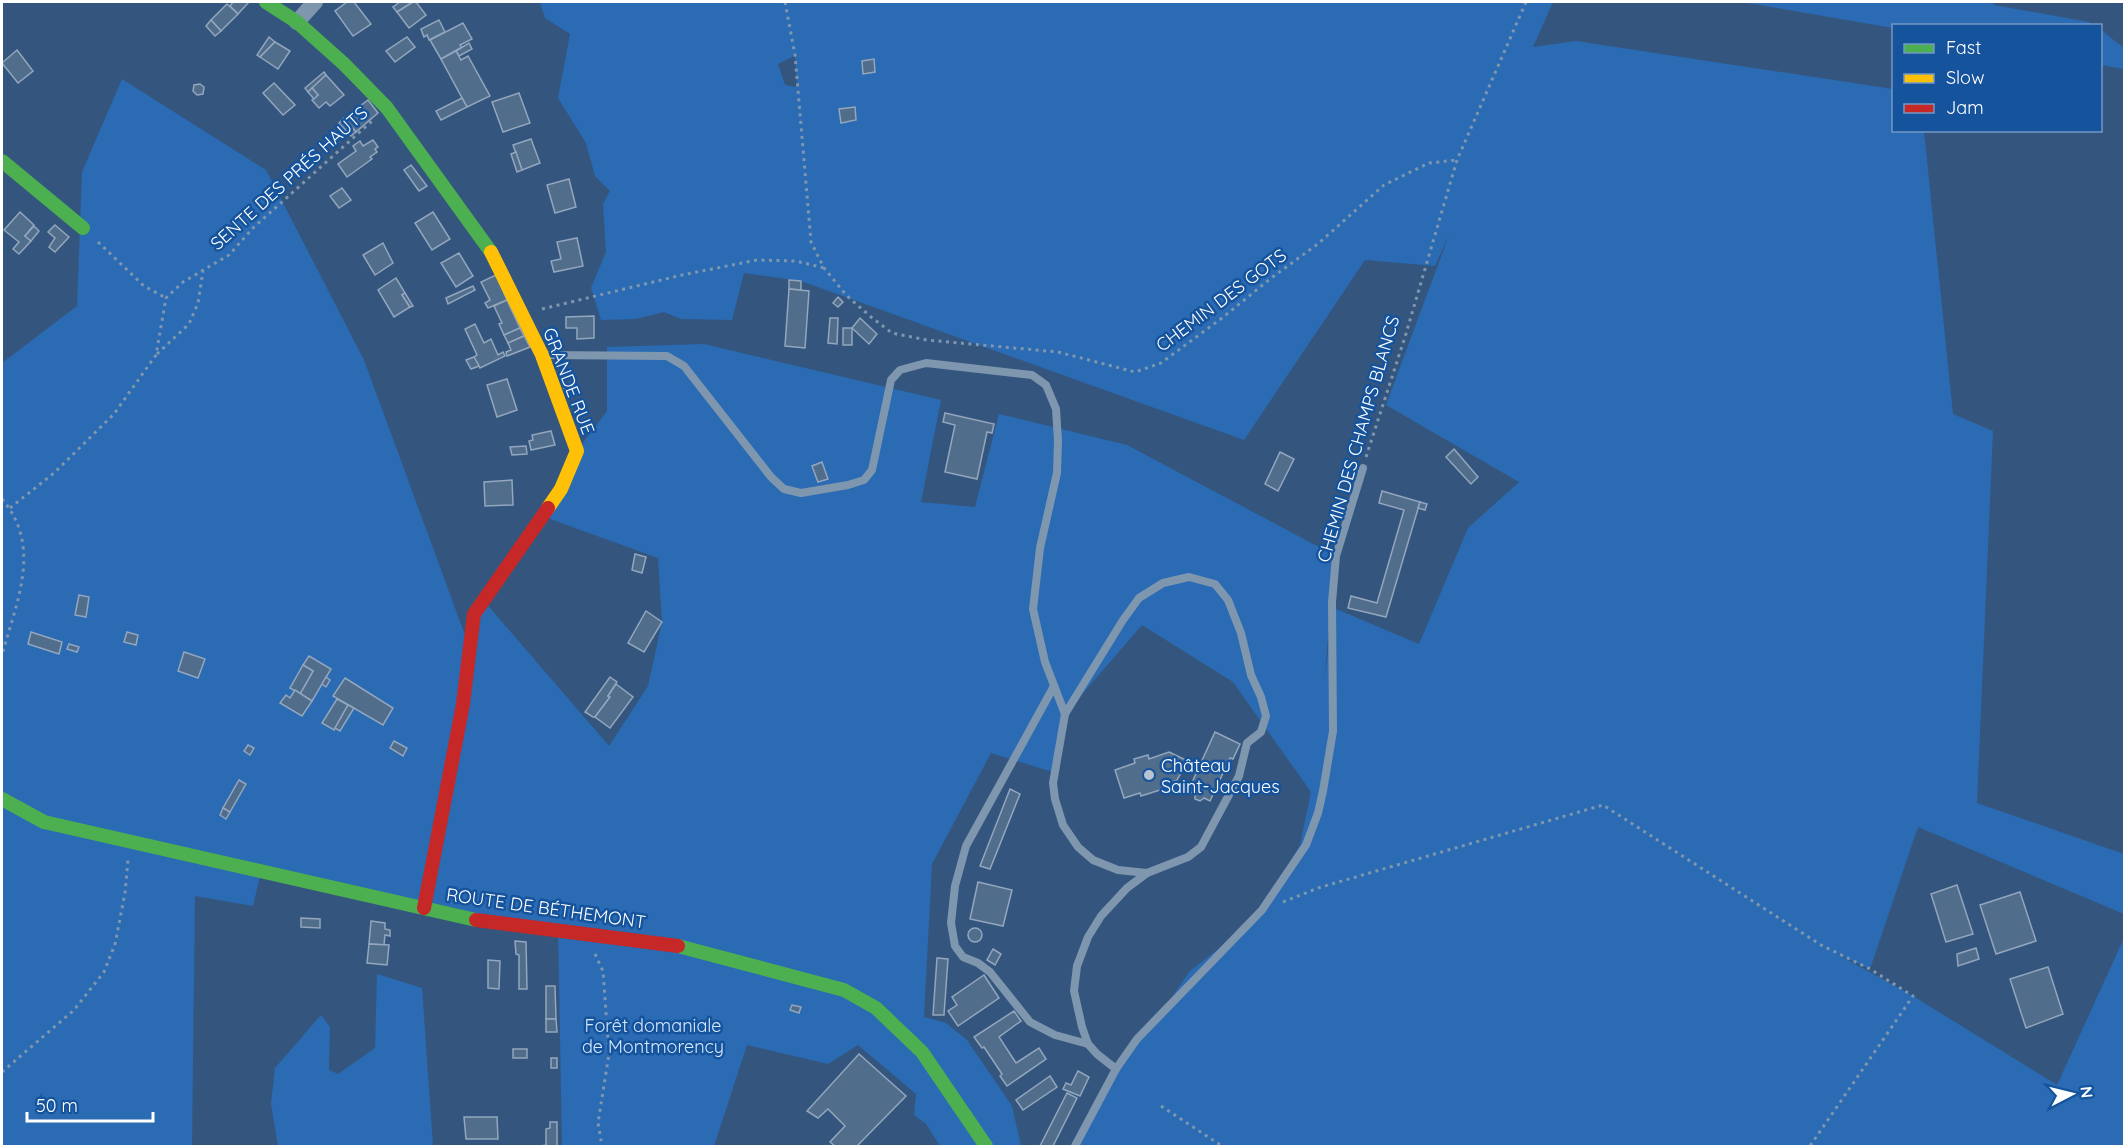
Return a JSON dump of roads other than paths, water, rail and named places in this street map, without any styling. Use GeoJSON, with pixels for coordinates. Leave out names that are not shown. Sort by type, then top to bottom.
{"type":"FeatureCollection","features":[{"type":"Feature","properties":{"kind":"street","name":"GRANDE RUE"},"geometry":{"type":"LineString","coordinates":[[266,2],[297,22],[344,64],[387,108],[493,255],[524,314],[542,355],[577,451],[561,489],[474,614],[463,704],[424,908]]}},
{"type":"Feature","properties":{"kind":"street"},"geometry":{"type":"LineString","coordinates":[[297,22],[315,2]]}},
{"type":"Feature","properties":{"kind":"street"},"geometry":{"type":"LineString","coordinates":[[2,161],[83,228]]}},
{"type":"Feature","properties":{"kind":"street","name":"ROUTE DE BÉTHEMONT"},"geometry":{"type":"LineString","coordinates":[[2,799],[44,822],[480,921],[671,944],[844,990],[876,1008],[922,1052],[986,1146]]}},
{"type":"Feature","properties":{"kind":"lane"},"geometry":{"type":"LineString","coordinates":[[542,355],[667,356],[684,366],[771,477],[784,489],[801,493],[864,480],[872,470],[891,380],[900,370],[926,363],[1032,375],[1046,385],[1056,409],[1058,441],[1057,473],[1040,548],[1032,609],[1045,662],[1065,714]]}},
{"type":"Feature","properties":{"kind":"lane","name":"CHEMIN DES CHAMPS BLANCS"},"geometry":{"type":"LineString","coordinates":[[1075,1146],[1116,1069],[1137,1039],[1262,910],[1306,845],[1318,813],[1333,731],[1332,602],[1336,556],[1363,468]]}},
{"type":"Feature","properties":{"kind":"lane"},"geometry":{"type":"LineString","coordinates":[[1116,1069],[1088,1044],[1074,991],[1077,966],[1088,937],[1101,916],[1127,888],[1147,873],[1188,857],[1201,847],[1239,776],[1247,743],[1261,732],[1266,716],[1261,697],[1251,675],[1241,633],[1228,600],[1215,584],[1190,577],[1163,584],[1139,598],[1123,620],[1065,714],[1053,783],[1063,825],[1078,847],[1093,860],[1118,870],[1147,873]]}},
{"type":"Feature","properties":{"kind":"lane"},"geometry":{"type":"LineString","coordinates":[[1054,686],[966,846],[954,886],[951,923],[955,946],[963,957],[978,963],[990,972],[1030,1022],[1055,1035],[1088,1044]]}},
{"type":"Feature","properties":{"kind":"place","name":"Château Saint-Jacques"},"geometry":{"type":"Point","coordinates":[1149,775]}},
{"type":"Feature","properties":{"kind":"park label","name":"Forêt domaniale de Montmorency"},"geometry":{"type":"Point","coordinates":[653,1035]}}]}
